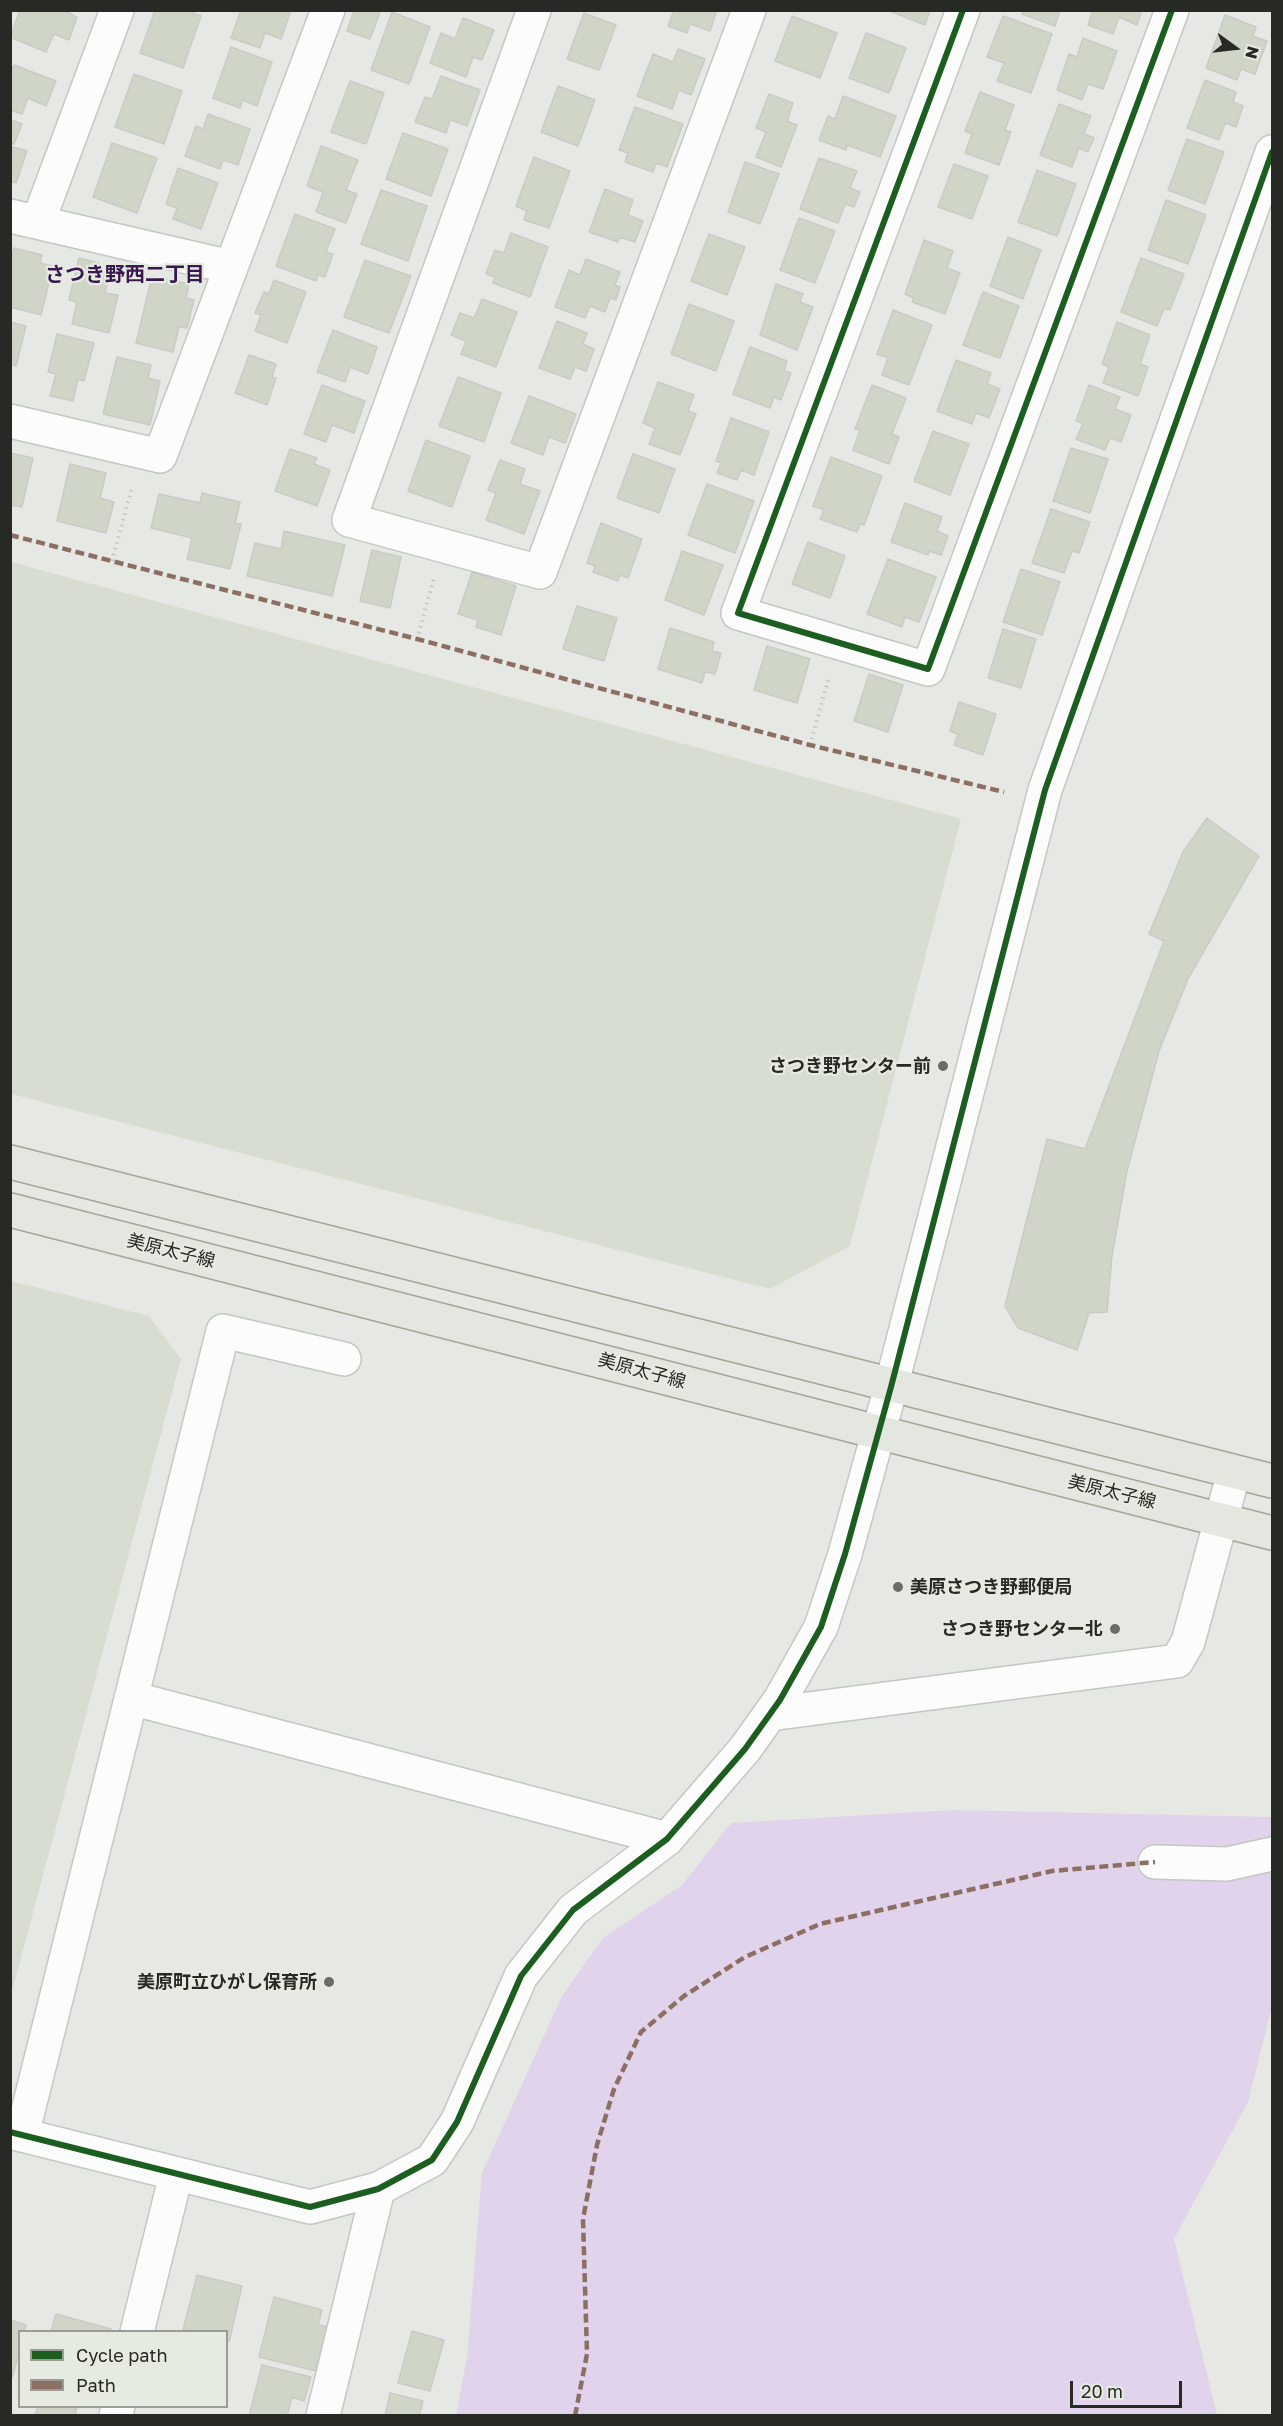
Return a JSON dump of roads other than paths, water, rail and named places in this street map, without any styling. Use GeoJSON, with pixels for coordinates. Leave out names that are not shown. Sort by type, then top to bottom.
{"type":"FeatureCollection","features":[{"type":"Feature","properties":{"kind":"main road"},"geometry":{"type":"LineString","coordinates":[[10,1162],[891,1387],[1272,1481]]}},
{"type":"Feature","properties":{"kind":"main road","name":"美原太子線"},"geometry":{"type":"LineString","coordinates":[[10,1210],[1272,1533]]}},
{"type":"Feature","properties":{"kind":"street"},"geometry":{"type":"LineString","coordinates":[[117,10],[24,219],[231,267]]}},
{"type":"Feature","properties":{"kind":"street"},"geometry":{"type":"LineString","coordinates":[[10,421],[160,456],[327,10]]}},
{"type":"Feature","properties":{"kind":"street"},"geometry":{"type":"LineString","coordinates":[[534,10],[349,520],[540,572],[749,10]]}},
{"type":"Feature","properties":{"kind":"street"},"geometry":{"type":"LineString","coordinates":[[963,10],[738,613],[928,669],[1173,10]]}},
{"type":"Feature","properties":{"kind":"street"},"geometry":{"type":"LineString","coordinates":[[344,1359],[223,1331],[131,1698],[16,2134],[310,2207],[378,2189],[432,2160],[457,2122],[520,1976],[573,1910],[667,1839],[745,1749],[770,1714],[821,1627],[845,1554],[891,1387],[1045,790],[1272,152]]}},
{"type":"Feature","properties":{"kind":"street"},"geometry":{"type":"LineString","coordinates":[[770,1714],[1177,1661],[1188,1642],[1234,1472]]}},
{"type":"Feature","properties":{"kind":"street"},"geometry":{"type":"LineString","coordinates":[[131,1698],[667,1839]]}},
{"type":"Feature","properties":{"kind":"street"},"geometry":{"type":"LineString","coordinates":[[1155,1862],[1227,1864],[1272,1854]]}},
{"type":"Feature","properties":{"kind":"street"},"geometry":{"type":"LineString","coordinates":[[137,2330],[176,2175]]}},
{"type":"Feature","properties":{"kind":"street"},"geometry":{"type":"LineString","coordinates":[[323,2415],[378,2189]]}},
{"type":"Feature","properties":{"kind":"place","name":"さつき野センター前"},"geometry":{"type":"Point","coordinates":[943,1066]}},
{"type":"Feature","properties":{"kind":"place","name":"美原さつき野郵便局"},"geometry":{"type":"Point","coordinates":[898,1587]}},
{"type":"Feature","properties":{"kind":"place","name":"さつき野センター北"},"geometry":{"type":"Point","coordinates":[1115,1629]}},
{"type":"Feature","properties":{"kind":"place","name":"美原町立ひがし保育所"},"geometry":{"type":"Point","coordinates":[329,1982]}},
{"type":"Feature","properties":{"kind":"district","name":"さつき野西二丁目"},"geometry":{"type":"Point","coordinates":[125,275]}}]}
